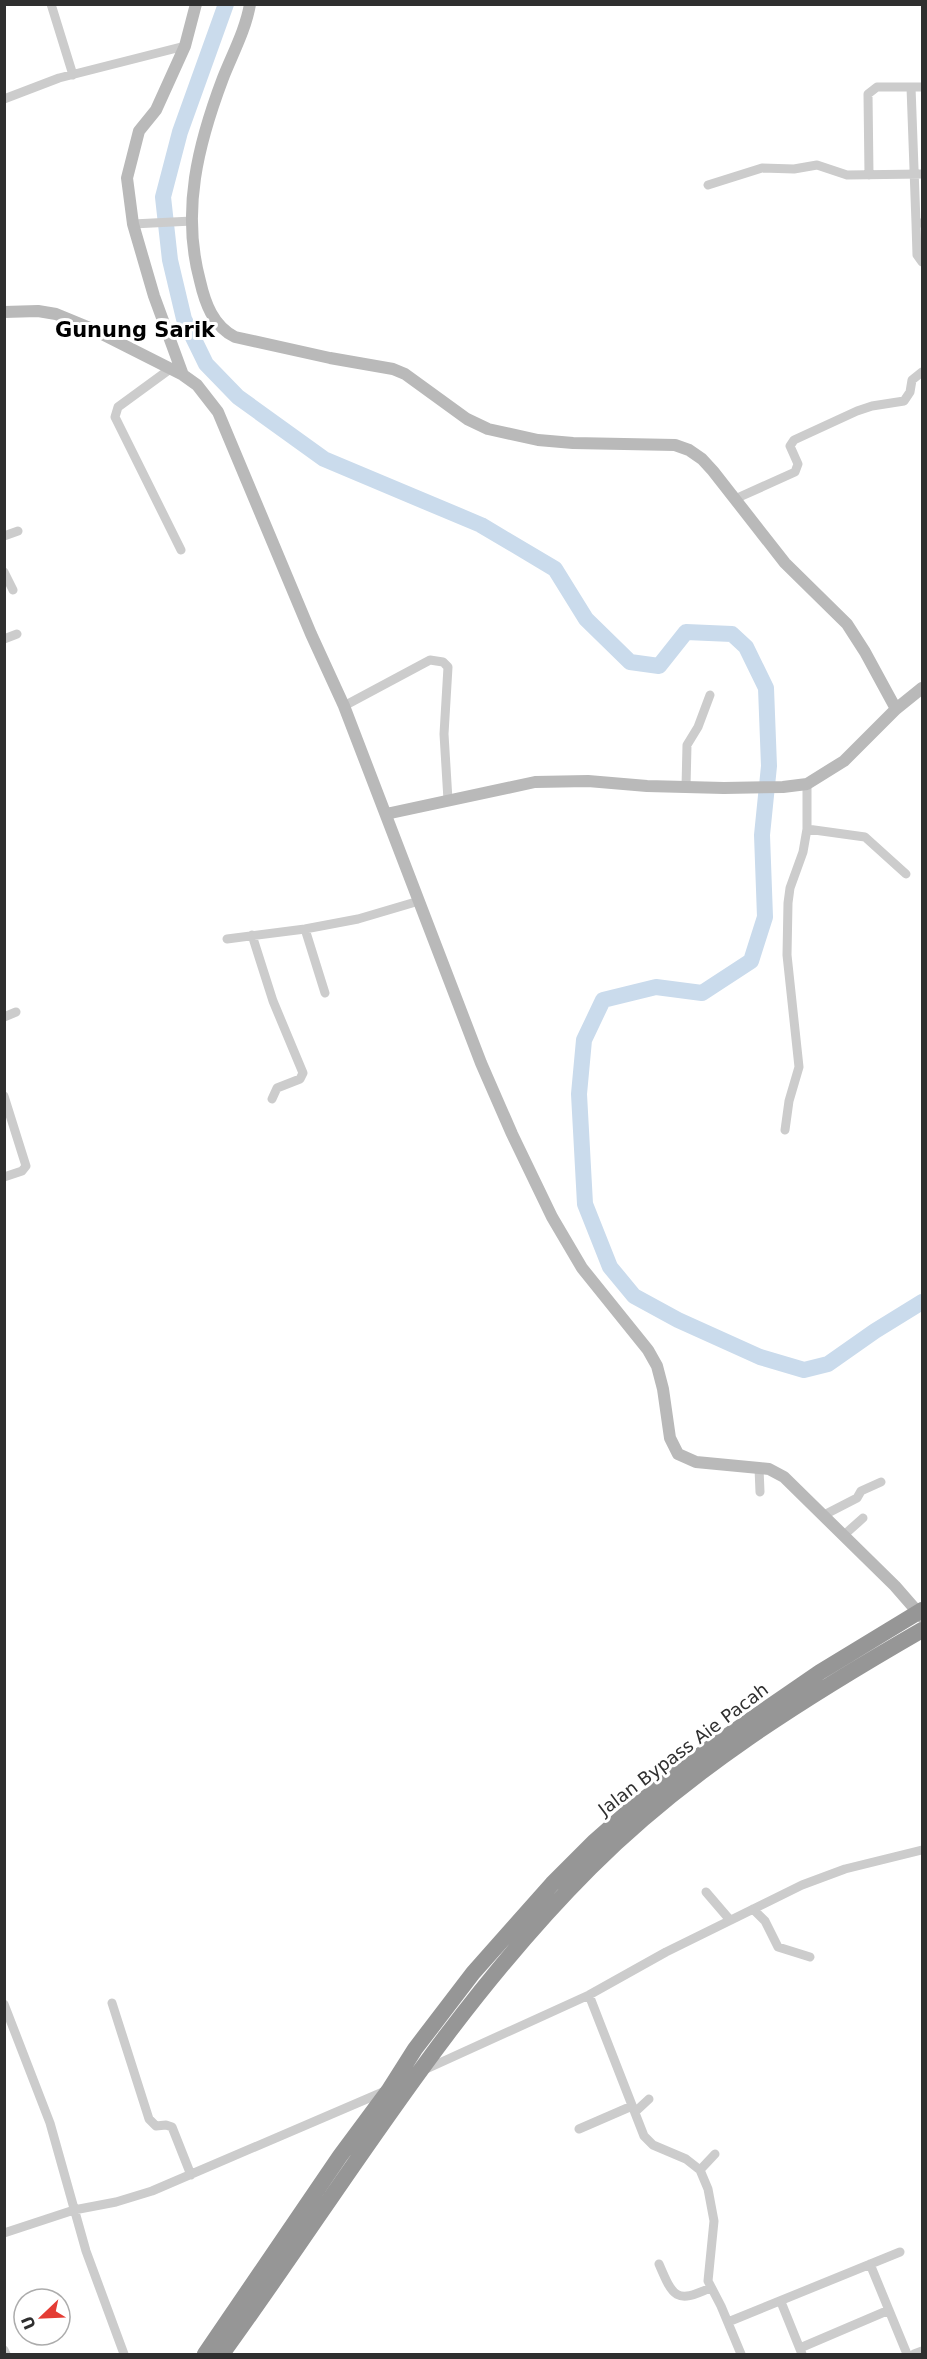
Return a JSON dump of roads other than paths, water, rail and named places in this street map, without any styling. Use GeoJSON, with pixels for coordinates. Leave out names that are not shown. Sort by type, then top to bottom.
{"type":"FeatureCollection","features":[{"type":"Feature","properties":{"kind":"highway","name":"Jalan Bypass Aie Pacah"},"geometry":{"type":"LineString","coordinates":[[205,2355],[426,2034],[489,1954],[552,1884],[629,1811],[707,1750],[819,1672],[921,1613]]}},
{"type":"Feature","properties":{"kind":"highway","name":"Jalan Bypass Aie Pacah"},"geometry":{"type":"LineString","coordinates":[[222,2355],[470,2003],[526,1936],[590,1868],[642,1820],[737,1745],[830,1683],[922,1630]]}},
{"type":"Feature","properties":{"kind":"street"},"geometry":{"type":"LineString","coordinates":[[51,4],[73,75]]}},
{"type":"Feature","properties":{"kind":"street"},"geometry":{"type":"LineString","coordinates":[[183,375],[154,296],[133,224],[126,178],[139,131],[156,110],[185,46],[196,4]]}},
{"type":"Feature","properties":{"kind":"street"},"geometry":{"type":"LineString","coordinates":[[250,4],[213,102],[192,186],[187,222],[202,290],[216,322],[228,334],[330,358],[393,369],[405,374],[467,419],[488,429],[514,436],[573,443],[675,445],[702,459],[785,563],[847,624],[896,709]]}},
{"type":"Feature","properties":{"kind":"street"},"geometry":{"type":"LineString","coordinates":[[4,99],[73,75],[185,46]]}},
{"type":"Feature","properties":{"kind":"street"},"geometry":{"type":"LineString","coordinates":[[869,175],[868,94],[878,87],[922,87]]}},
{"type":"Feature","properties":{"kind":"street"},"geometry":{"type":"LineString","coordinates":[[911,87],[918,127],[919,223],[916,249],[922,262]]}},
{"type":"Feature","properties":{"kind":"street"},"geometry":{"type":"LineString","coordinates":[[708,184],[762,168],[788,169],[817,165],[847,176],[919,174]]}},
{"type":"Feature","properties":{"kind":"street"},"geometry":{"type":"LineString","coordinates":[[133,224],[187,222]]}},
{"type":"Feature","properties":{"kind":"street"},"geometry":{"type":"LineString","coordinates":[[4,312],[38,311],[56,314],[90,328],[183,375],[197,385],[218,412],[311,634],[344,706],[485,1074],[552,1217],[582,1268],[648,1350],[657,1366],[673,1448],[684,1459],[769,1469],[790,1481],[921,1613]]}},
{"type":"Feature","properties":{"kind":"street"},"geometry":{"type":"LineString","coordinates":[[170,369],[118,407],[115,417],[181,550]]}},
{"type":"Feature","properties":{"kind":"street"},"geometry":{"type":"LineString","coordinates":[[735,500],[795,472],[798,464],[790,446],[794,440],[857,411],[904,401],[908,397],[912,380],[922,372]]}},
{"type":"Feature","properties":{"kind":"street"},"geometry":{"type":"LineString","coordinates":[[4,536],[18,531]]}},
{"type":"Feature","properties":{"kind":"street"},"geometry":{"type":"LineString","coordinates":[[4,572],[13,590]]}},
{"type":"Feature","properties":{"kind":"street"},"geometry":{"type":"LineString","coordinates":[[4,639],[17,633]]}},
{"type":"Feature","properties":{"kind":"street"},"geometry":{"type":"LineString","coordinates":[[344,706],[430,660],[443,662],[448,667],[444,734],[448,800]]}},
{"type":"Feature","properties":{"kind":"street"},"geometry":{"type":"LineString","coordinates":[[386,814],[535,782],[588,781],[724,788],[783,787],[807,784],[844,761],[896,709],[922,688]]}},
{"type":"Feature","properties":{"kind":"street"},"geometry":{"type":"LineString","coordinates":[[686,787],[687,745],[699,727],[710,695]]}},
{"type":"Feature","properties":{"kind":"street"},"geometry":{"type":"LineString","coordinates":[[785,1130],[789,1101],[799,1067],[787,955],[789,903],[790,888],[803,852],[807,829],[807,784]]}},
{"type":"Feature","properties":{"kind":"street"},"geometry":{"type":"LineString","coordinates":[[807,829],[865,837],[906,874]]}},
{"type":"Feature","properties":{"kind":"street"},"geometry":{"type":"LineString","coordinates":[[227,939],[305,929],[358,919],[419,901]]}},
{"type":"Feature","properties":{"kind":"street"},"geometry":{"type":"LineString","coordinates":[[305,929],[326,993]]}},
{"type":"Feature","properties":{"kind":"street"},"geometry":{"type":"LineString","coordinates":[[252,935],[273,1001],[303,1073],[300,1079],[277,1088],[272,1099]]}},
{"type":"Feature","properties":{"kind":"street"},"geometry":{"type":"LineString","coordinates":[[4,1017],[16,1012]]}},
{"type":"Feature","properties":{"kind":"street"},"geometry":{"type":"LineString","coordinates":[[4,1096],[26,1166],[22,1171],[4,1177]]}},
{"type":"Feature","properties":{"kind":"street"},"geometry":{"type":"LineString","coordinates":[[759,1468],[760,1492]]}},
{"type":"Feature","properties":{"kind":"street"},"geometry":{"type":"LineString","coordinates":[[824,1515],[857,1498],[861,1491],[881,1482]]}},
{"type":"Feature","properties":{"kind":"street"},"geometry":{"type":"LineString","coordinates":[[844,1535],[863,1518]]}},
{"type":"Feature","properties":{"kind":"street"},"geometry":{"type":"LineString","coordinates":[[4,2233],[74,2210],[136,2197],[191,2175],[389,2090],[419,2073],[589,1995],[666,1952],[828,1874],[922,1850]]}},
{"type":"Feature","properties":{"kind":"street"},"geometry":{"type":"LineString","coordinates":[[706,1892],[730,1920]]}},
{"type":"Feature","properties":{"kind":"street"},"geometry":{"type":"LineString","coordinates":[[753,1909],[765,1921],[778,1947],[810,1957]]}},
{"type":"Feature","properties":{"kind":"street"},"geometry":{"type":"LineString","coordinates":[[589,1995],[644,2136],[653,2145],[686,2159],[700,2170],[708,2189],[714,2221],[714,2239],[708,2274],[710,2288],[728,2322],[741,2355]]}},
{"type":"Feature","properties":{"kind":"street"},"geometry":{"type":"LineString","coordinates":[[111,2003],[149,2119],[156,2126],[172,2127],[191,2175]]}},
{"type":"Feature","properties":{"kind":"street"},"geometry":{"type":"LineString","coordinates":[[4,2004],[50,2123],[86,2251],[124,2355]]}},
{"type":"Feature","properties":{"kind":"street"},"geometry":{"type":"LineString","coordinates":[[579,2129],[633,2109],[649,2099]]}},
{"type":"Feature","properties":{"kind":"street"},"geometry":{"type":"LineString","coordinates":[[700,2170],[715,2154]]}},
{"type":"Feature","properties":{"kind":"street"},"geometry":{"type":"LineString","coordinates":[[728,2322],[900,2252]]}},
{"type":"Feature","properties":{"kind":"street"},"geometry":{"type":"LineString","coordinates":[[659,2264],[667,2284],[679,2296],[691,2297],[710,2288]]}},
{"type":"Feature","properties":{"kind":"street"},"geometry":{"type":"LineString","coordinates":[[870,2264],[907,2355]]}},
{"type":"Feature","properties":{"kind":"street"},"geometry":{"type":"LineString","coordinates":[[781,2301],[801,2351],[889,2310]]}},
{"type":"Feature","properties":{"kind":"street"},"geometry":{"type":"LineString","coordinates":[[4,2350],[6,2355]]}},
{"type":"Feature","properties":{"kind":"street"},"geometry":{"type":"LineString","coordinates":[[914,2355],[922,2351]]}},
{"type":"Feature","properties":{"kind":"waterway"},"geometry":{"type":"LineString","coordinates":[[226,4],[180,132],[163,197],[170,260],[184,319],[206,364],[238,397],[324,459],[481,525],[555,569],[586,619],[630,662],[659,666],[686,632],[732,634],[746,647],[766,688],[769,766],[762,835],[765,917],[751,961],[702,993],[656,987],[603,1000],[584,1040],[579,1094],[585,1204],[610,1267],[634,1296],[678,1320],[760,1357],[804,1370],[828,1364],[922,1302]]}},
{"type":"Feature","properties":{"kind":"district","name":"Gunung Sarik"},"geometry":{"type":"Point","coordinates":[135,330]}}]}
